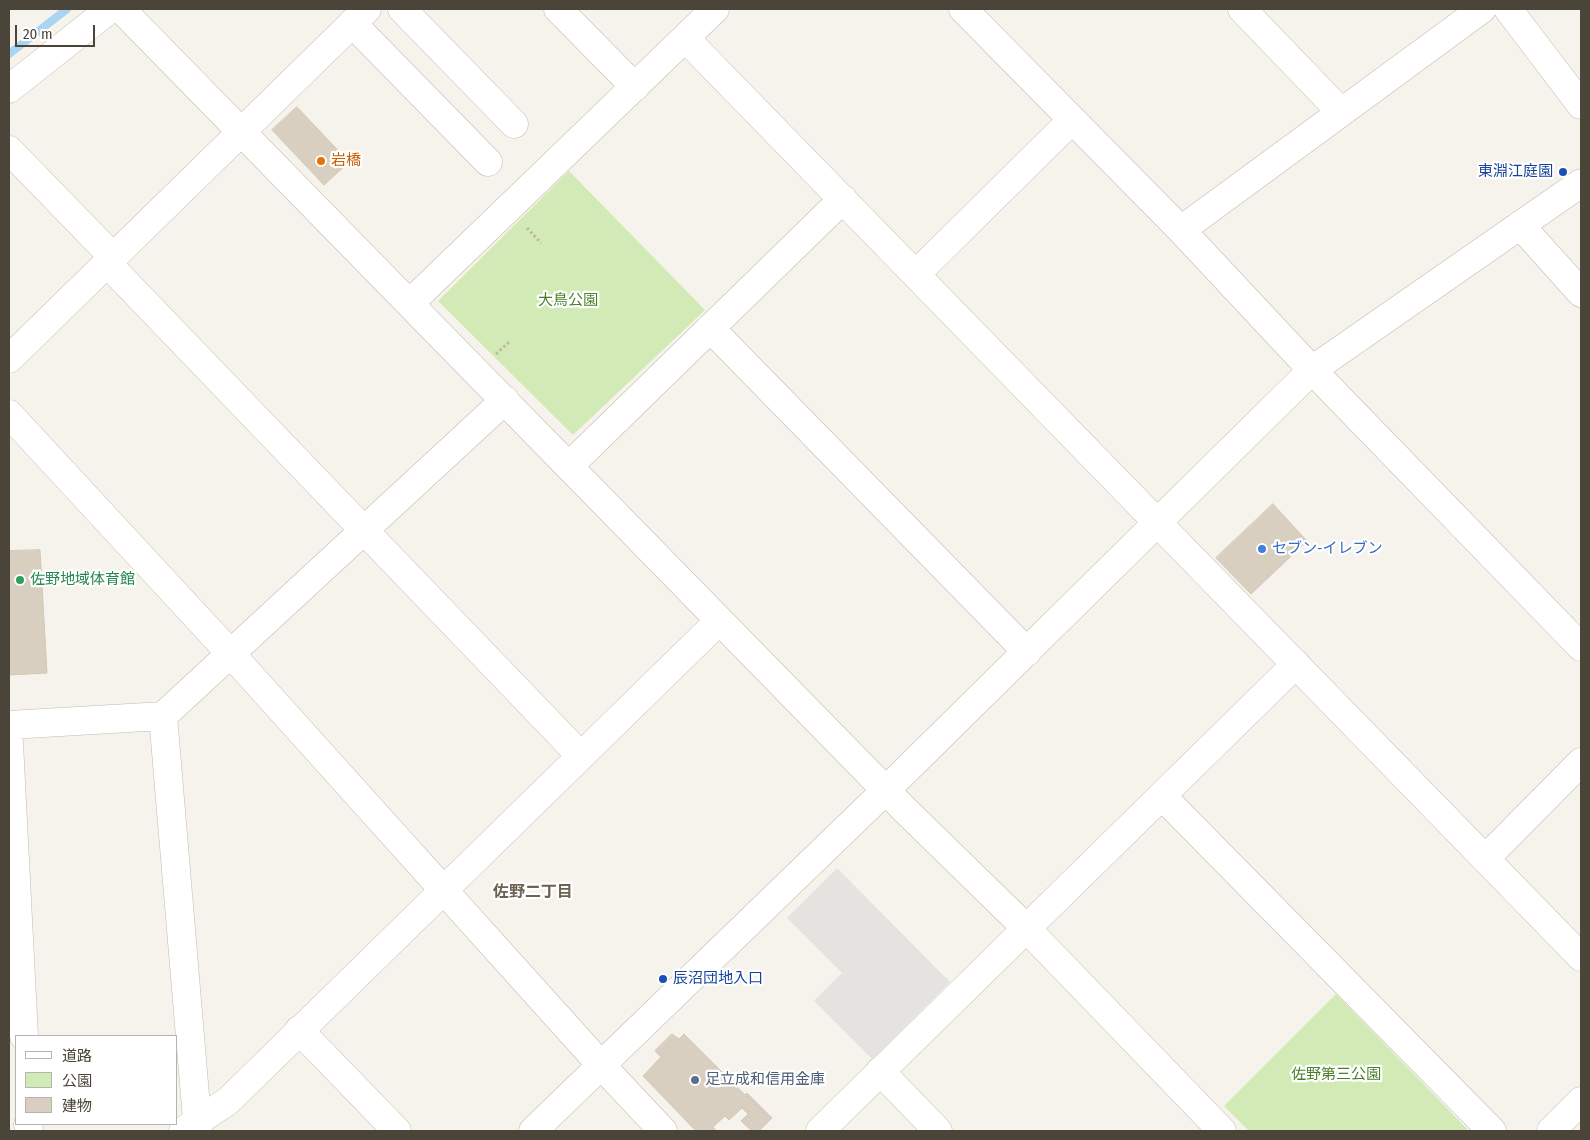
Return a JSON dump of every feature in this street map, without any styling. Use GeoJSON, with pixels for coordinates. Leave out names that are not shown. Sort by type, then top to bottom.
{"type":"FeatureCollection","features":[{"type":"Feature","properties":{"kind":"street"},"geometry":{"type":"LineString","coordinates":[[9,89],[110,9]]}},
{"type":"Feature","properties":{"kind":"street"},"geometry":{"type":"LineString","coordinates":[[121,9],[886,790],[1026,928],[1222,1131]]}},
{"type":"Feature","properties":{"kind":"street"},"geometry":{"type":"LineString","coordinates":[[402,9],[514,124]]}},
{"type":"Feature","properties":{"kind":"street"},"geometry":{"type":"LineString","coordinates":[[558,9],[635,87]]}},
{"type":"Feature","properties":{"kind":"street"},"geometry":{"type":"LineString","coordinates":[[410,303],[715,9]]}},
{"type":"Feature","properties":{"kind":"street"},"geometry":{"type":"LineString","coordinates":[[963,9],[1182,230],[1312,370],[1581,647]]}},
{"type":"Feature","properties":{"kind":"street"},"geometry":{"type":"LineString","coordinates":[[1242,9],[1340,112]]}},
{"type":"Feature","properties":{"kind":"street"},"geometry":{"type":"LineString","coordinates":[[1182,230],[1482,9]]}},
{"type":"Feature","properties":{"kind":"street"},"geometry":{"type":"LineString","coordinates":[[1508,9],[1581,105]]}},
{"type":"Feature","properties":{"kind":"street"},"geometry":{"type":"LineString","coordinates":[[9,359],[360,16],[488,162]]}},
{"type":"Feature","properties":{"kind":"street"},"geometry":{"type":"LineString","coordinates":[[685,38],[1581,957]]}},
{"type":"Feature","properties":{"kind":"street"},"geometry":{"type":"LineString","coordinates":[[916,274],[1072,120]]}},
{"type":"Feature","properties":{"kind":"street"},"geometry":{"type":"LineString","coordinates":[[9,150],[110,260],[580,755]]}},
{"type":"Feature","properties":{"kind":"street"},"geometry":{"type":"LineString","coordinates":[[533,1131],[886,790],[1312,370],[1581,183]]}},
{"type":"Feature","properties":{"kind":"street"},"geometry":{"type":"LineString","coordinates":[[569,466],[843,199]]}},
{"type":"Feature","properties":{"kind":"street"},"geometry":{"type":"LineString","coordinates":[[1520,226],[1581,293]]}},
{"type":"Feature","properties":{"kind":"street"},"geometry":{"type":"LineString","coordinates":[[710,328],[1027,652]]}},
{"type":"Feature","properties":{"kind":"street"},"geometry":{"type":"LineString","coordinates":[[9,725],[163,716],[506,400]]}},
{"type":"Feature","properties":{"kind":"street"},"geometry":{"type":"LineString","coordinates":[[9,414],[231,654],[601,1065],[663,1131]]}},
{"type":"Feature","properties":{"kind":"street"},"geometry":{"type":"LineString","coordinates":[[187,1130],[221,1107],[580,755],[720,621]]}},
{"type":"Feature","properties":{"kind":"street"},"geometry":{"type":"LineString","coordinates":[[820,1131],[880,1071],[893,1045],[1026,928],[1296,664]]}},
{"type":"Feature","properties":{"kind":"street"},"geometry":{"type":"LineString","coordinates":[[163,716],[187,1130]]}},
{"type":"Feature","properties":{"kind":"street"},"geometry":{"type":"LineString","coordinates":[[9,743],[24,1035]]}},
{"type":"Feature","properties":{"kind":"street"},"geometry":{"type":"LineString","coordinates":[[1486,858],[1581,762]]}},
{"type":"Feature","properties":{"kind":"street"},"geometry":{"type":"LineString","coordinates":[[1162,796],[1492,1131]]}},
{"type":"Feature","properties":{"kind":"street"},"geometry":{"type":"LineString","coordinates":[[299,1030],[397,1131]]}},
{"type":"Feature","properties":{"kind":"street"},"geometry":{"type":"LineString","coordinates":[[880,1071],[938,1131]]}},
{"type":"Feature","properties":{"kind":"street"},"geometry":{"type":"LineString","coordinates":[[1551,1131],[1581,1101]]}},
{"type":"Feature","properties":{"kind":"path"},"geometry":{"type":"LineString","coordinates":[[495,355],[509,342]]}},
{"type":"Feature","properties":{"kind":"green space","name":"大鳥公園"},"geometry":{"type":"Polygon","coordinates":[[[569,171],[705,310],[573,435],[438,301],[569,171]]]}},
{"type":"Feature","properties":{"kind":"green space","name":"佐野第三公園"},"geometry":{"type":"Polygon","coordinates":[[[1336,994],[1469,1131],[1249,1131],[1224,1106],[1336,994]]]}},
{"type":"Feature","properties":{"kind":"shaded area"},"geometry":{"type":"Polygon","coordinates":[[[837,868],[950,982],[872,1059],[814,1001],[842,973],[787,918],[837,868]]]}},
{"type":"Feature","properties":{"kind":"building"},"geometry":{"type":"Polygon","coordinates":[[[297,107],[349,162],[324,185],[272,130],[297,107]]]}},
{"type":"Feature","properties":{"kind":"building"},"geometry":{"type":"Polygon","coordinates":[[[1273,504],[1307,541],[1251,594],[1216,558],[1273,504]]]}},
{"type":"Feature","properties":{"kind":"building"},"geometry":{"type":"Polygon","coordinates":[[[40,550],[47,673],[9,675],[9,551],[40,550]]]}},
{"type":"Feature","properties":{"kind":"building"},"geometry":{"type":"Polygon","coordinates":[[[672,1034],[679,1039],[684,1034],[745,1095],[747,1093],[772,1118],[759,1131],[752,1131],[741,1121],[748,1114],[742,1108],[729,1120],[725,1116],[713,1127],[716,1131],[696,1131],[643,1076],[661,1057],[655,1051],[672,1034]]]}},
{"type":"Feature","properties":{"kind":"waterway"},"geometry":{"type":"LineString","coordinates":[[9,54],[67,9]]}},
{"type":"Feature","properties":{"kind":"place","name":"岩橋"},"geometry":{"type":"Point","coordinates":[321,161]}},
{"type":"Feature","properties":{"kind":"place","name":"東淵江庭園"},"geometry":{"type":"Point","coordinates":[1563,172]}},
{"type":"Feature","properties":{"kind":"place","name":"セブン-イレブン"},"geometry":{"type":"Point","coordinates":[1262,549]}},
{"type":"Feature","properties":{"kind":"place","name":"佐野地域体育館"},"geometry":{"type":"Point","coordinates":[20,580]}},
{"type":"Feature","properties":{"kind":"place","name":"辰沼団地入口"},"geometry":{"type":"Point","coordinates":[663,979]}},
{"type":"Feature","properties":{"kind":"place","name":"足立成和信用金庫"},"geometry":{"type":"Point","coordinates":[695,1080]}},
{"type":"Feature","properties":{"kind":"district","name":"佐野二丁目"},"geometry":{"type":"Point","coordinates":[533,893]}}]}
